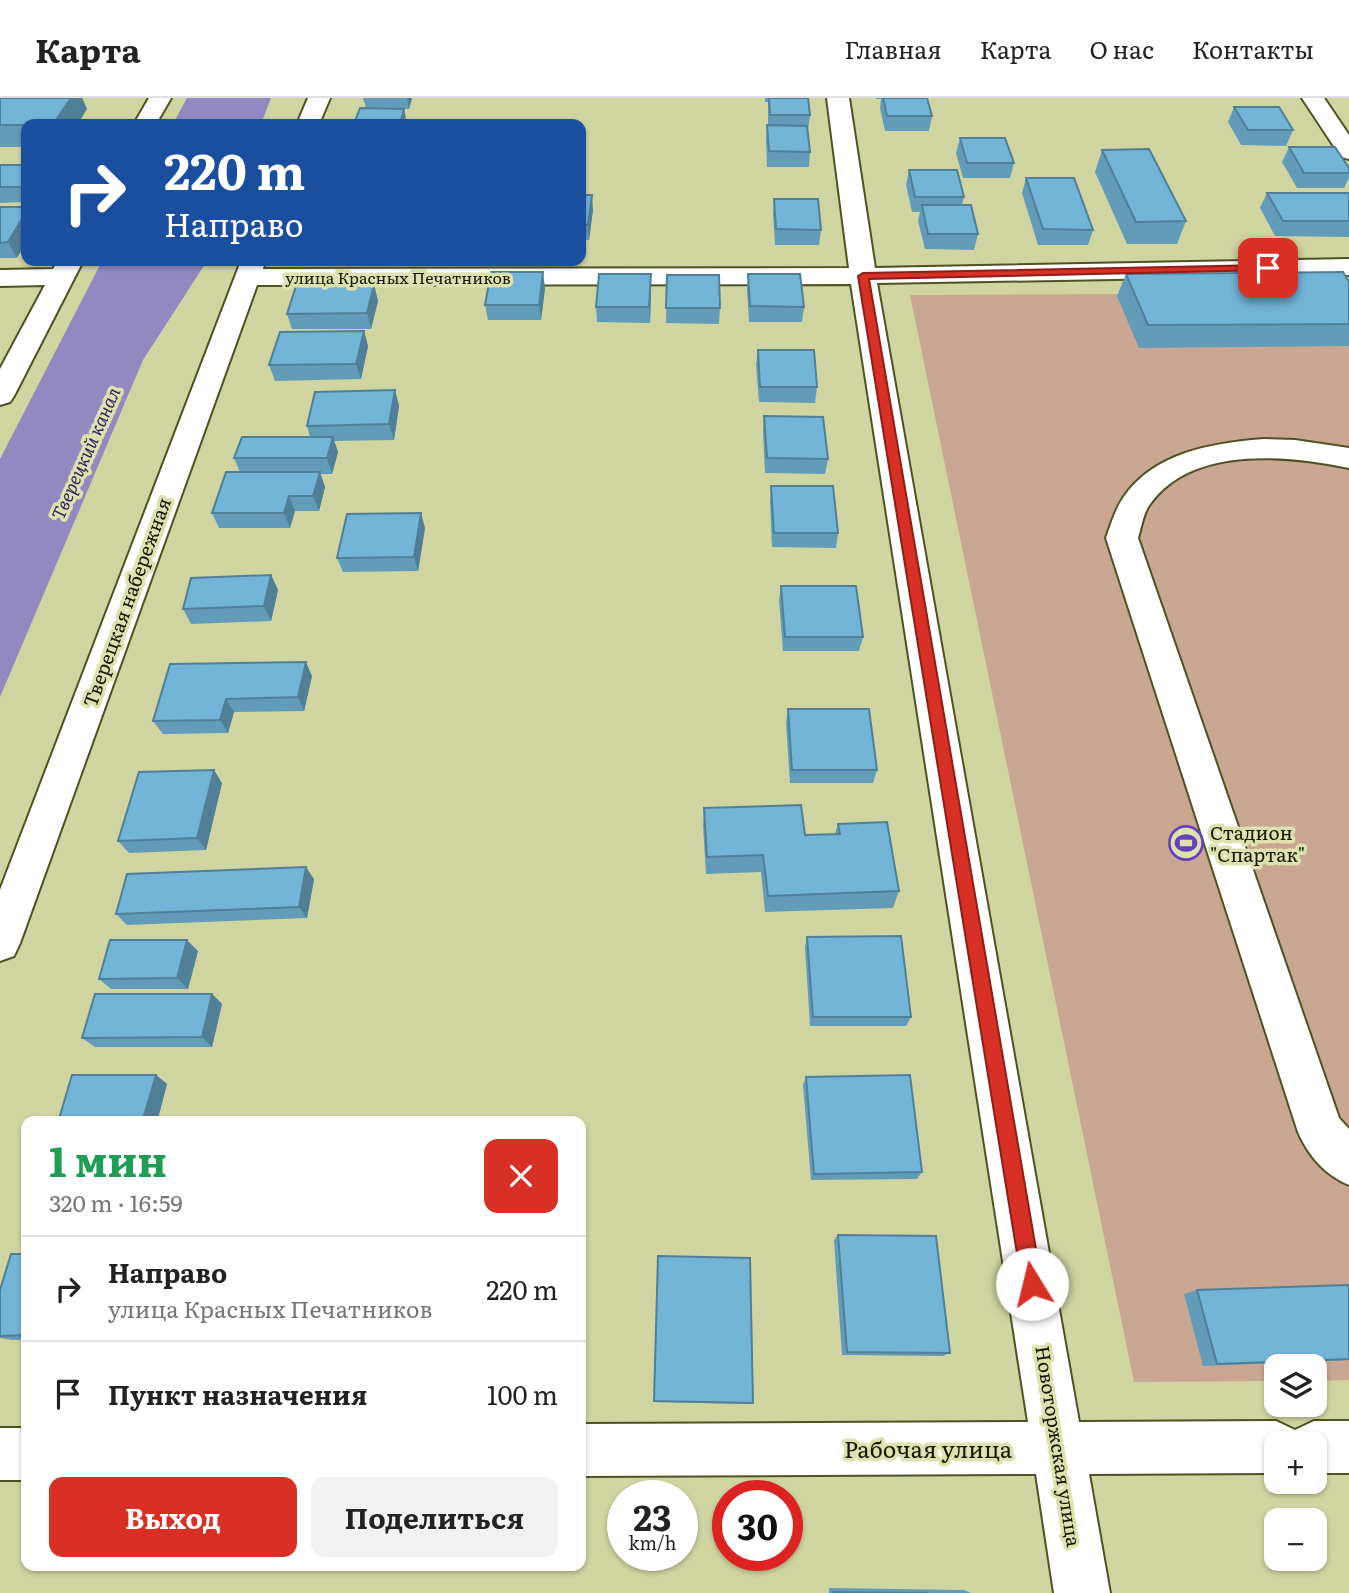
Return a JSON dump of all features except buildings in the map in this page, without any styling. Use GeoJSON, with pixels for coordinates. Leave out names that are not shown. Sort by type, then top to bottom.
{"type":"FeatureCollection","features":[{"type":"Feature","properties":{"kind":"street"},"geometry":{"type":"LineString","coordinates":[[148,119],[160,98]]}},
{"type":"Feature","properties":{"kind":"street"},"geometry":{"type":"LineString","coordinates":[[310,119],[319,98]]}},
{"type":"Feature","properties":{"kind":"street","name":"Новоторжская улица"},"geometry":{"type":"LineString","coordinates":[[838,98],[863,276],[1083,1593]]}},
{"type":"Feature","properties":{"kind":"street"},"geometry":{"type":"LineString","coordinates":[[1313,98],[1349,152]]}},
{"type":"Feature","properties":{"kind":"street","name":"улица Красных Печатников"},"geometry":{"type":"LineString","coordinates":[[249,269],[863,276],[1349,267]]}},
{"type":"Feature","properties":{"kind":"street"},"geometry":{"type":"LineString","coordinates":[[0,278],[65,269]]}},
{"type":"Feature","properties":{"kind":"street"},"geometry":{"type":"LineString","coordinates":[[0,396],[65,269]]}},
{"type":"Feature","properties":{"kind":"street","name":"Тверецкая набережная"},"geometry":{"type":"LineString","coordinates":[[0,943],[249,269]]}},
{"type":"Feature","properties":{"kind":"street"},"geometry":{"type":"LineString","coordinates":[[1349,458],[1319,451],[1252,448],[1204,457],[1160,478],[1135,503],[1122,538],[1321,1132],[1349,1162]]}},
{"type":"Feature","properties":{"kind":"street","name":"Рабочая улица"},"geometry":{"type":"LineString","coordinates":[[586,1450],[1264,1447]]}},
{"type":"Feature","properties":{"kind":"street"},"geometry":{"type":"LineString","coordinates":[[1327,1447],[1349,1447]]}},
{"type":"Feature","properties":{"kind":"street"},"geometry":{"type":"LineString","coordinates":[[0,1454],[21,1454]]}},
{"type":"Feature","properties":{"kind":"shaded area","name":"Стадион \"Спартак\""},"geometry":{"type":"Polygon","coordinates":[[[1334,293],[1349,318],[1349,1380],[1327,1381],[1327,1354],[1264,1354],[1264,1381],[1134,1382],[910,295],[1334,293]]]}},
{"type":"Feature","properties":{"kind":"water"},"geometry":{"type":"Polygon","coordinates":[[[187,98],[271,98],[263,119],[176,119],[187,98]]]}},
{"type":"Feature","properties":{"kind":"water","name":"Тверецкий канал"},"geometry":{"type":"Polygon","coordinates":[[[99,266],[204,266],[143,360],[0,697],[0,459],[99,266]]]}},
{"type":"Feature","properties":{"kind":"place","name":"Стадион \"Спартак\""},"geometry":{"type":"Point","coordinates":[1186,843]}},
{"type":"Feature","properties":{"kind":"route"},"geometry":{"type":"LineString","coordinates":[[1032,1284],[863,276],[1268,268]]}}]}
